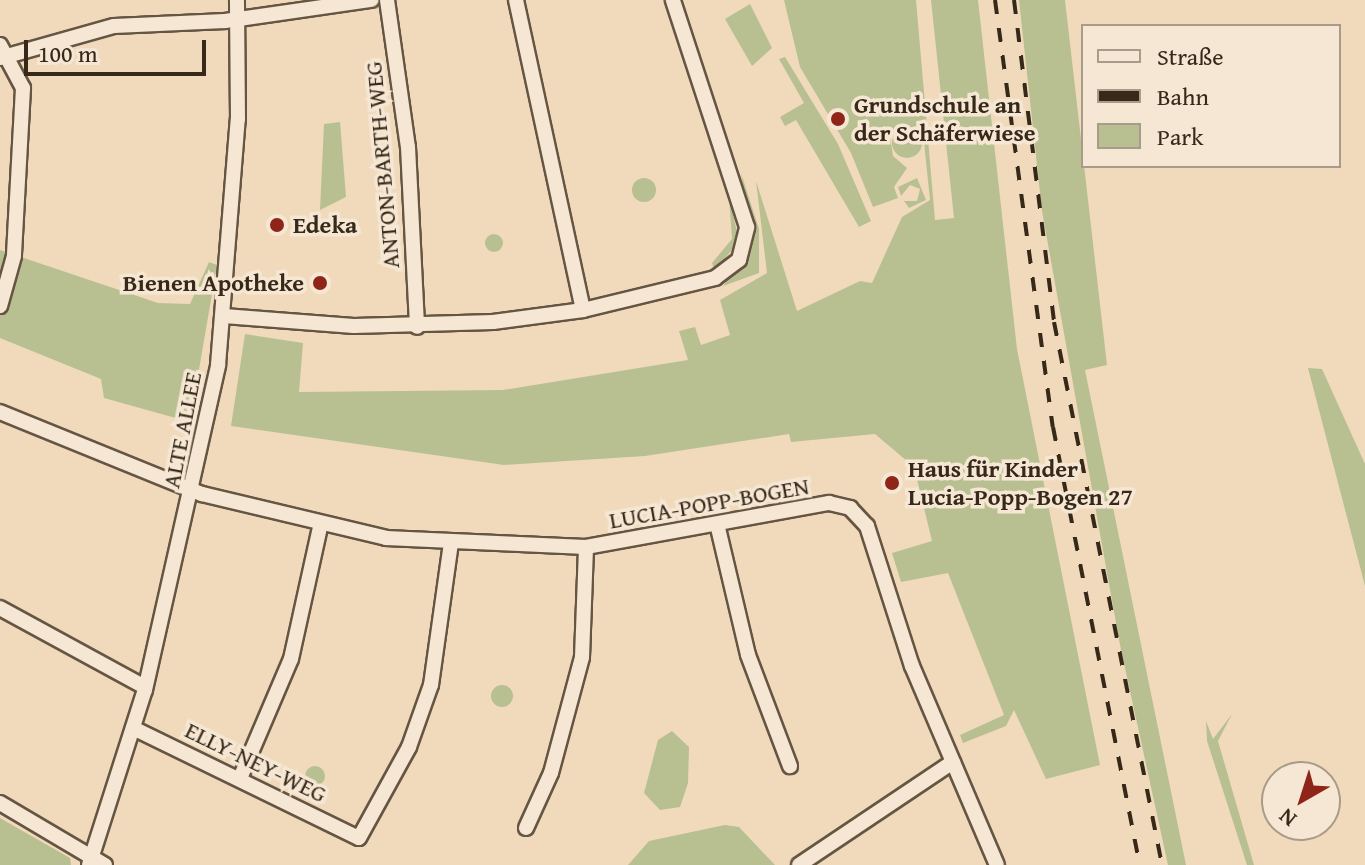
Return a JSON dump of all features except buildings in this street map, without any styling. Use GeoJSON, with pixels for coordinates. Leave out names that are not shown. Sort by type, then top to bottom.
{"type":"FeatureCollection","features":[{"type":"Feature","properties":{"kind":"street","name":"ALTE ALLEE"},"geometry":{"type":"LineString","coordinates":[[90,861],[145,687],[193,491],[224,316],[237,0]]}},
{"type":"Feature","properties":{"kind":"street"},"geometry":{"type":"LineString","coordinates":[[0,306],[14,256],[22,157],[23,88],[2,53],[114,26],[238,20],[371,0]]}},
{"type":"Feature","properties":{"kind":"street","name":"ANTON-BARTH-WEG"},"geometry":{"type":"LineString","coordinates":[[387,0],[408,147],[417,327]]}},
{"type":"Feature","properties":{"kind":"street"},"geometry":{"type":"LineString","coordinates":[[516,0],[583,310]]}},
{"type":"Feature","properties":{"kind":"street"},"geometry":{"type":"LineString","coordinates":[[224,316],[417,327],[583,310],[715,278],[739,260],[747,227],[673,0]]}},
{"type":"Feature","properties":{"kind":"street","name":"LUCIA-POPP-BOGEN"},"geometry":{"type":"LineString","coordinates":[[0,412],[193,491],[320,527],[451,543],[586,547],[718,528],[829,503],[850,508],[867,526],[953,762],[997,865]]}},
{"type":"Feature","properties":{"kind":"street"},"geometry":{"type":"LineString","coordinates":[[241,776],[291,659],[320,527]]}},
{"type":"Feature","properties":{"kind":"street"},"geometry":{"type":"LineString","coordinates":[[718,528],[748,655],[790,766]]}},
{"type":"Feature","properties":{"kind":"street","name":"ELLY-NEY-WEG"},"geometry":{"type":"LineString","coordinates":[[133,728],[241,776],[359,838],[409,747],[431,685],[451,543]]}},
{"type":"Feature","properties":{"kind":"street"},"geometry":{"type":"LineString","coordinates":[[526,828],[551,773],[582,657],[586,547]]}},
{"type":"Feature","properties":{"kind":"street"},"geometry":{"type":"LineString","coordinates":[[0,608],[145,687]]}},
{"type":"Feature","properties":{"kind":"street"},"geometry":{"type":"LineString","coordinates":[[799,865],[953,762]]}},
{"type":"Feature","properties":{"kind":"street"},"geometry":{"type":"LineString","coordinates":[[0,803],[90,861],[105,865]]}},
{"type":"Feature","properties":{"kind":"green space"},"geometry":{"type":"Polygon","coordinates":[[[784,0],[916,0],[935,220],[954,218],[931,0],[978,0],[1017,349],[1100,765],[1046,779],[1014,710],[1006,726],[963,743],[960,735],[1004,715],[948,573],[901,582],[892,553],[932,541],[914,467],[875,434],[791,442],[789,434],[645,456],[504,465],[231,426],[245,334],[303,343],[299,392],[503,390],[688,360],[679,331],[695,327],[701,345],[730,335],[720,300],[767,273],[756,181],[797,311],[860,281],[872,283],[902,217],[930,200],[923,133],[905,124],[890,135],[893,156],[907,168],[894,187],[898,198],[873,207],[851,153],[800,67],[784,0]]]}},
{"type":"Feature","properties":{"kind":"green space"},"geometry":{"type":"Polygon","coordinates":[[[1019,0],[1065,0],[1081,139],[1081,168],[1084,168],[1107,365],[1085,370],[1186,865],[1168,865],[1120,645],[1042,211],[1019,0]]]}},
{"type":"Feature","properties":{"kind":"green space"},"geometry":{"type":"Polygon","coordinates":[[[750,4],[772,48],[752,66],[725,19],[750,4]]]}},
{"type":"Feature","properties":{"kind":"green space"},"geometry":{"type":"Polygon","coordinates":[[[785,57],[838,144],[871,221],[859,227],[796,120],[785,126],[780,117],[804,103],[779,59],[785,57]]]}},
{"type":"Feature","properties":{"kind":"green space"},"geometry":{"type":"Polygon","coordinates":[[[340,122],[346,197],[320,210],[324,124],[340,122]]]}},
{"type":"Feature","properties":{"kind":"green space"},"geometry":{"type":"Polygon","coordinates":[[[907,128],[918,132],[922,143],[918,154],[907,158],[896,154],[892,143],[896,132],[907,128]]]}},
{"type":"Feature","properties":{"kind":"green space"},"geometry":{"type":"Polygon","coordinates":[[[741,173],[759,229],[759,273],[723,286],[751,246],[741,173]]]}},
{"type":"Feature","properties":{"kind":"green space"},"geometry":{"type":"Polygon","coordinates":[[[644,178],[655,185],[656,190],[649,201],[644,202],[633,195],[632,190],[639,179],[644,178]]]}},
{"type":"Feature","properties":{"kind":"green space"},"geometry":{"type":"Polygon","coordinates":[[[917,178],[926,200],[909,208],[904,201],[917,201],[920,189],[910,185],[901,196],[898,187],[917,178]]]}},
{"type":"Feature","properties":{"kind":"green space"},"geometry":{"type":"Polygon","coordinates":[[[729,196],[739,241],[715,271],[712,263],[732,239],[729,196]]]}},
{"type":"Feature","properties":{"kind":"green space"},"geometry":{"type":"Polygon","coordinates":[[[494,234],[503,243],[494,252],[485,243],[494,234]]]}},
{"type":"Feature","properties":{"kind":"green space"},"geometry":{"type":"Polygon","coordinates":[[[0,250],[158,303],[190,304],[209,262],[217,265],[190,422],[104,398],[101,379],[0,338],[0,250]]]}},
{"type":"Feature","properties":{"kind":"green space"},"geometry":{"type":"Polygon","coordinates":[[[1308,368],[1322,369],[1365,464],[1365,586],[1308,368]]]}},
{"type":"Feature","properties":{"kind":"green space"},"geometry":{"type":"Polygon","coordinates":[[[502,685],[513,696],[502,707],[491,696],[502,685]]]}},
{"type":"Feature","properties":{"kind":"green space"},"geometry":{"type":"Polygon","coordinates":[[[1232,714],[1218,741],[1254,865],[1247,865],[1207,741],[1206,721],[1213,739],[1232,714]]]}},
{"type":"Feature","properties":{"kind":"green space"},"geometry":{"type":"Polygon","coordinates":[[[672,731],[689,747],[688,783],[680,807],[660,810],[644,793],[658,740],[672,731]]]}},
{"type":"Feature","properties":{"kind":"green space"},"geometry":{"type":"Polygon","coordinates":[[[315,766],[322,769],[325,776],[322,783],[315,786],[308,783],[305,776],[308,769],[315,766]]]}},
{"type":"Feature","properties":{"kind":"green space"},"geometry":{"type":"Polygon","coordinates":[[[0,818],[70,858],[71,865],[0,865],[0,818]]]}},
{"type":"Feature","properties":{"kind":"green space"},"geometry":{"type":"Polygon","coordinates":[[[725,825],[739,827],[775,865],[628,865],[649,841],[725,825]]]}},
{"type":"Feature","properties":{"kind":"railway"},"geometry":{"type":"LineString","coordinates":[[995,0],[1053,427],[1140,865]]}},
{"type":"Feature","properties":{"kind":"railway"},"geometry":{"type":"LineString","coordinates":[[1014,0],[1054,322],[1162,865]]}},
{"type":"Feature","properties":{"kind":"place","name":"Grundschule an der Schäferwiese"},"geometry":{"type":"Point","coordinates":[838,119]}},
{"type":"Feature","properties":{"kind":"place","name":"Edeka"},"geometry":{"type":"Point","coordinates":[277,225]}},
{"type":"Feature","properties":{"kind":"place","name":"Bienen Apotheke"},"geometry":{"type":"Point","coordinates":[320,283]}},
{"type":"Feature","properties":{"kind":"place","name":"Haus für Kinder Lucia-Popp-Bogen 27"},"geometry":{"type":"Point","coordinates":[892,483]}}]}
